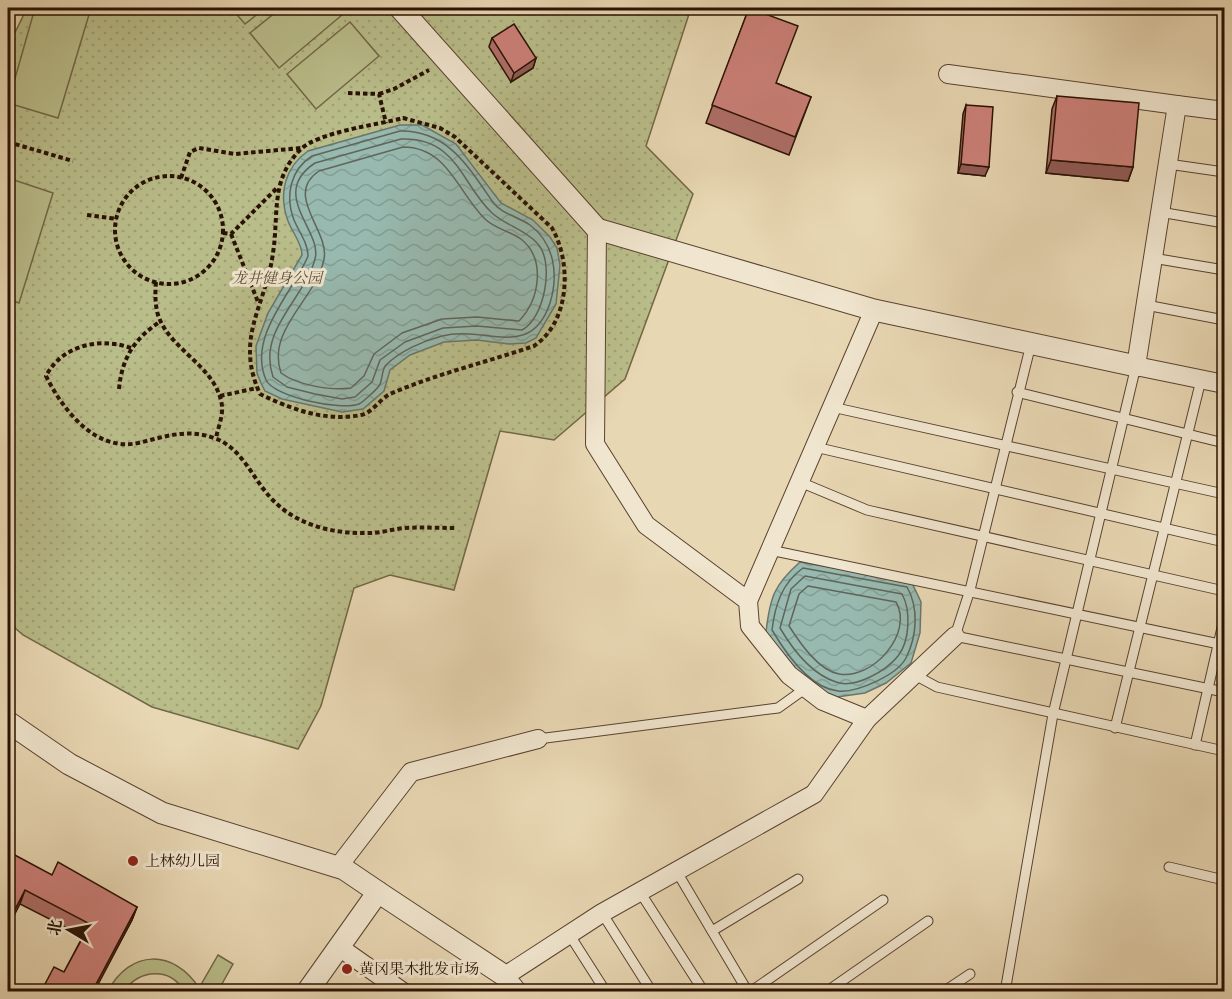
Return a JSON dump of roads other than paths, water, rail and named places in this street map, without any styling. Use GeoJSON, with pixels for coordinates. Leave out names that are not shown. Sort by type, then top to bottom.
{"type":"FeatureCollection","features":[{"type":"Feature","properties":{"kind":"street"},"geometry":{"type":"LineString","coordinates":[[400,8],[442,58],[597,229],[874,310],[1224,384]]}},
{"type":"Feature","properties":{"kind":"street"},"geometry":{"type":"LineString","coordinates":[[948,74],[1224,111]]}},
{"type":"Feature","properties":{"kind":"street"},"geometry":{"type":"LineString","coordinates":[[1136,366],[1177,105]]}},
{"type":"Feature","properties":{"kind":"street"},"geometry":{"type":"LineString","coordinates":[[597,229],[595,444],[646,525],[748,601]]}},
{"type":"Feature","properties":{"kind":"street"},"geometry":{"type":"LineString","coordinates":[[867,719],[823,701],[789,675],[750,626],[748,601],[874,310]]}},
{"type":"Feature","properties":{"kind":"street"},"geometry":{"type":"LineString","coordinates":[[8,722],[69,764],[162,813],[338,867],[512,984],[569,934],[814,794],[867,719],[955,636]]}},
{"type":"Feature","properties":{"kind":"street"},"geometry":{"type":"LineString","coordinates":[[338,867],[411,772],[538,740]]}},
{"type":"Feature","properties":{"kind":"street"},"geometry":{"type":"LineString","coordinates":[[308,992],[378,892]]}},
{"type":"Feature","properties":{"kind":"street"},"geometry":{"type":"LineString","coordinates":[[339,947],[402,991]]}},
{"type":"Feature","properties":{"kind":"lane"},"geometry":{"type":"LineString","coordinates":[[1168,164],[1224,172]]}},
{"type":"Feature","properties":{"kind":"lane"},"geometry":{"type":"LineString","coordinates":[[1161,212],[1224,223]]}},
{"type":"Feature","properties":{"kind":"lane"},"geometry":{"type":"LineString","coordinates":[[1154,258],[1224,270]]}},
{"type":"Feature","properties":{"kind":"lane"},"geometry":{"type":"LineString","coordinates":[[1146,304],[1224,320]]}},
{"type":"Feature","properties":{"kind":"lane"},"geometry":{"type":"LineString","coordinates":[[1030,344],[970,590],[955,636],[1224,692]]}},
{"type":"Feature","properties":{"kind":"lane"},"geometry":{"type":"LineString","coordinates":[[1005,992],[1053,714],[1136,366]]}},
{"type":"Feature","properties":{"kind":"lane"},"geometry":{"type":"LineString","coordinates":[[1115,728],[1201,380]]}},
{"type":"Feature","properties":{"kind":"lane"},"geometry":{"type":"LineString","coordinates":[[1017,392],[1224,443]]}},
{"type":"Feature","properties":{"kind":"lane"},"geometry":{"type":"LineString","coordinates":[[832,406],[1224,494]]}},
{"type":"Feature","properties":{"kind":"lane"},"geometry":{"type":"LineString","coordinates":[[815,447],[1224,542]]}},
{"type":"Feature","properties":{"kind":"lane"},"geometry":{"type":"LineString","coordinates":[[800,482],[867,510],[982,538],[1224,591]]}},
{"type":"Feature","properties":{"kind":"lane"},"geometry":{"type":"LineString","coordinates":[[770,550],[1222,644]]}},
{"type":"Feature","properties":{"kind":"lane"},"geometry":{"type":"LineString","coordinates":[[1195,745],[1208,689],[1222,644],[1224,619]]}},
{"type":"Feature","properties":{"kind":"lane"},"geometry":{"type":"LineString","coordinates":[[913,674],[937,687],[1224,751]]}},
{"type":"Feature","properties":{"kind":"lane"},"geometry":{"type":"LineString","coordinates":[[538,740],[778,708],[806,688]]}},
{"type":"Feature","properties":{"kind":"lane"},"geometry":{"type":"LineString","coordinates":[[1169,867],[1224,880]]}},
{"type":"Feature","properties":{"kind":"lane"},"geometry":{"type":"LineString","coordinates":[[677,872],[749,992],[883,900]]}},
{"type":"Feature","properties":{"kind":"lane"},"geometry":{"type":"LineString","coordinates":[[712,931],[798,879]]}},
{"type":"Feature","properties":{"kind":"lane"},"geometry":{"type":"LineString","coordinates":[[640,892],[704,992]]}},
{"type":"Feature","properties":{"kind":"lane"},"geometry":{"type":"LineString","coordinates":[[602,914],[652,992]]}},
{"type":"Feature","properties":{"kind":"lane"},"geometry":{"type":"LineString","coordinates":[[826,992],[928,921]]}},
{"type":"Feature","properties":{"kind":"lane"},"geometry":{"type":"LineString","coordinates":[[569,934],[606,992]]}},
{"type":"Feature","properties":{"kind":"lane"},"geometry":{"type":"LineString","coordinates":[[944,992],[970,974]]}},
{"type":"Feature","properties":{"kind":"water"},"geometry":{"type":"Polygon","coordinates":[[[400,125],[422,125],[456,144],[501,203],[533,220],[550,237],[557,248],[560,265],[556,304],[536,338],[526,343],[509,344],[477,340],[444,342],[410,355],[390,370],[384,391],[363,409],[342,412],[282,399],[265,391],[261,383],[257,373],[256,346],[268,313],[302,255],[285,211],[284,191],[289,173],[300,157],[308,151],[400,125]]]}},
{"type":"Feature","properties":{"kind":"water"},"geometry":{"type":"Polygon","coordinates":[[[800,562],[911,581],[921,602],[920,633],[911,663],[886,683],[865,693],[837,697],[812,687],[786,662],[766,632],[769,610],[775,592],[784,578],[800,562]]]}},
{"type":"Feature","properties":{"kind":"place","name":"上林幼儿园"},"geometry":{"type":"Point","coordinates":[133,861]}},
{"type":"Feature","properties":{"kind":"place","name":"黄冈果木批发市场"},"geometry":{"type":"Point","coordinates":[347,969]}},
{"type":"Feature","properties":{"kind":"park label","name":"龙井健身公园"},"geometry":{"type":"Point","coordinates":[277,278]}}]}
